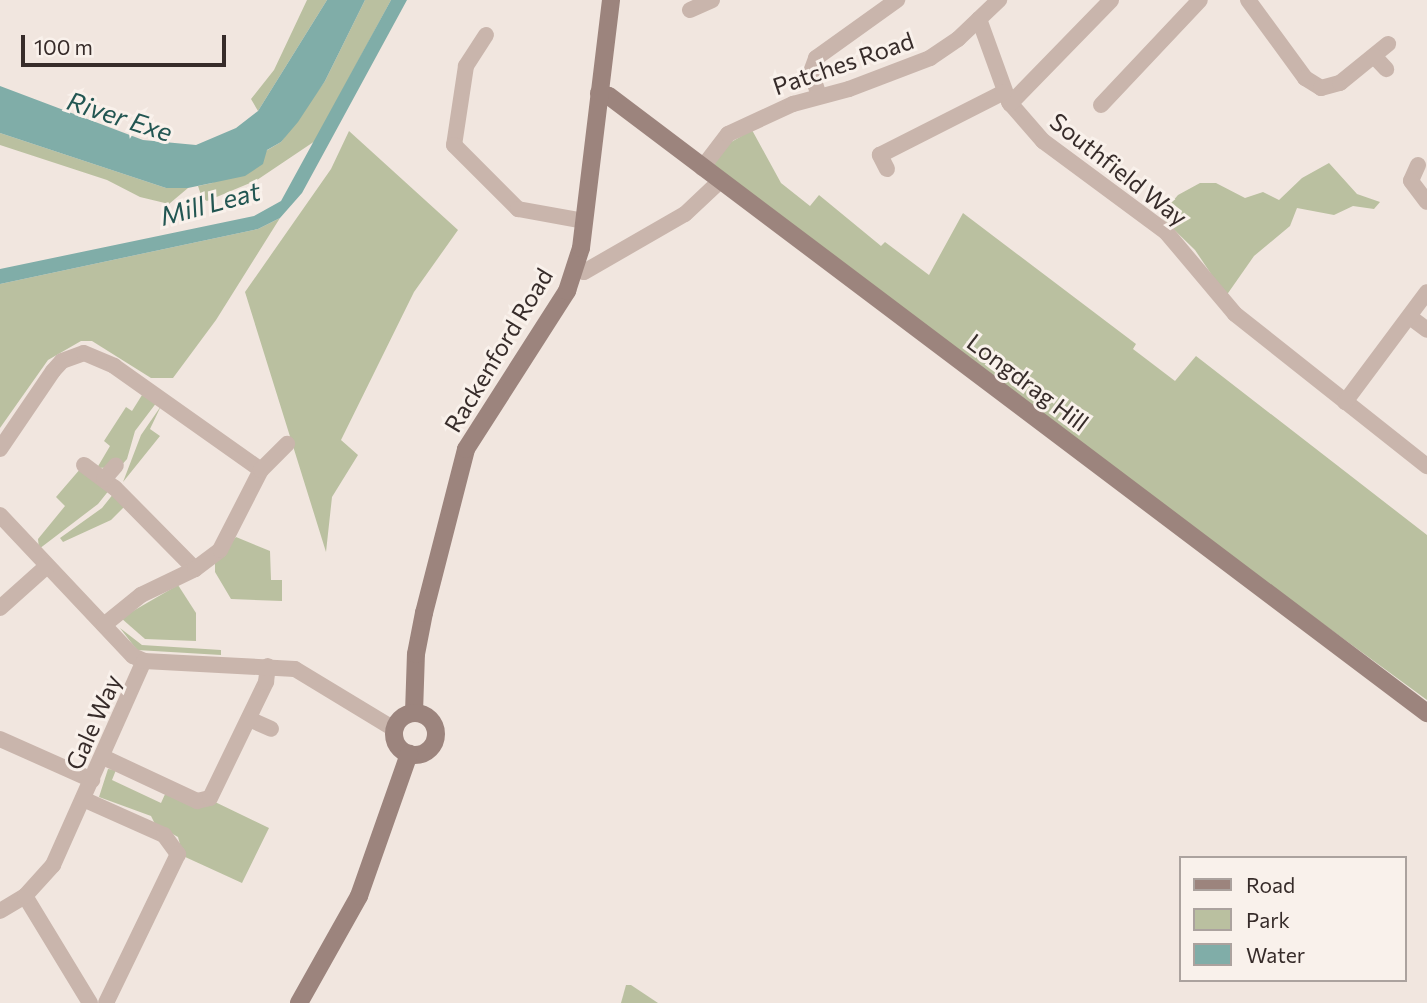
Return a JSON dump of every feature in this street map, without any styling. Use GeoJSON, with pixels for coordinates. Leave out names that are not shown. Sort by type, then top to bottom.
{"type":"FeatureCollection","features":[{"type":"Feature","properties":{"kind":"main road","name":"Rackenford Road"},"geometry":{"type":"LineString","coordinates":[[414,713],[415,666],[424,613],[466,449],[561,300],[575,269],[585,221],[611,0]]}},
{"type":"Feature","properties":{"kind":"main road","name":"Longdrag Hill"},"geometry":{"type":"LineString","coordinates":[[599,93],[609,96],[1427,713]]}},
{"type":"Feature","properties":{"kind":"main road"},"geometry":{"type":"LineString","coordinates":[[414,713],[432,721],[435,741],[424,753],[408,754],[396,742],[394,729],[403,716],[414,713]]}},
{"type":"Feature","properties":{"kind":"main road"},"geometry":{"type":"LineString","coordinates":[[299,1003],[359,896],[408,754]]}},
{"type":"Feature","properties":{"kind":"street"},"geometry":{"type":"LineString","coordinates":[[690,10],[712,0]]}},
{"type":"Feature","properties":{"kind":"street"},"geometry":{"type":"LineString","coordinates":[[819,96],[811,72],[816,58],[897,0]]}},
{"type":"Feature","properties":{"kind":"street","name":"Patches Road"},"geometry":{"type":"LineString","coordinates":[[702,168],[728,134],[761,116],[897,73],[930,58],[999,0]]}},
{"type":"Feature","properties":{"kind":"street"},"geometry":{"type":"LineString","coordinates":[[887,169],[880,155],[1007,98],[1111,0]]}},
{"type":"Feature","properties":{"kind":"street"},"geometry":{"type":"LineString","coordinates":[[1101,105],[1200,0]]}},
{"type":"Feature","properties":{"kind":"street"},"geometry":{"type":"LineString","coordinates":[[1248,0],[1312,85],[1340,83],[1388,44]]}},
{"type":"Feature","properties":{"kind":"street","name":"Southfield Way"},"geometry":{"type":"LineString","coordinates":[[979,19],[1007,98],[1062,158],[1166,232],[1235,314],[1427,466]]}},
{"type":"Feature","properties":{"kind":"street"},"geometry":{"type":"LineString","coordinates":[[487,35],[466,66],[454,145],[518,209],[585,221]]}},
{"type":"Feature","properties":{"kind":"street"},"geometry":{"type":"LineString","coordinates":[[1374,56],[1386,69]]}},
{"type":"Feature","properties":{"kind":"street"},"geometry":{"type":"LineString","coordinates":[[1418,165],[1411,181],[1427,202]]}},
{"type":"Feature","properties":{"kind":"street"},"geometry":{"type":"LineString","coordinates":[[575,269],[584,272],[685,214],[720,181]]}},
{"type":"Feature","properties":{"kind":"street"},"geometry":{"type":"LineString","coordinates":[[1345,402],[1427,292]]}},
{"type":"Feature","properties":{"kind":"street"},"geometry":{"type":"LineString","coordinates":[[1410,317],[1427,330]]}},
{"type":"Feature","properties":{"kind":"street"},"geometry":{"type":"LineString","coordinates":[[0,449],[53,371],[62,361],[84,353],[114,366],[261,470]]}},
{"type":"Feature","properties":{"kind":"street"},"geometry":{"type":"LineString","coordinates":[[104,625],[141,595],[195,569],[220,550],[261,470],[287,444]]}},
{"type":"Feature","properties":{"kind":"street"},"geometry":{"type":"LineString","coordinates":[[84,465],[183,553],[195,569]]}},
{"type":"Feature","properties":{"kind":"street"},"geometry":{"type":"LineString","coordinates":[[104,480],[116,465]]}},
{"type":"Feature","properties":{"kind":"street"},"geometry":{"type":"LineString","coordinates":[[0,515],[133,656],[144,662]]}},
{"type":"Feature","properties":{"kind":"street"},"geometry":{"type":"LineString","coordinates":[[0,608],[47,566]]}},
{"type":"Feature","properties":{"kind":"street","name":"Gale Way"},"geometry":{"type":"LineString","coordinates":[[0,911],[25,896],[53,865],[144,662],[295,669],[316,679],[394,729]]}},
{"type":"Feature","properties":{"kind":"street"},"geometry":{"type":"LineString","coordinates":[[103,757],[192,799],[206,800],[249,719],[268,666]]}},
{"type":"Feature","properties":{"kind":"street"},"geometry":{"type":"LineString","coordinates":[[249,719],[271,729]]}},
{"type":"Feature","properties":{"kind":"street"},"geometry":{"type":"LineString","coordinates":[[0,740],[92,780]]}},
{"type":"Feature","properties":{"kind":"street"},"geometry":{"type":"LineString","coordinates":[[83,799],[164,835],[178,854],[106,1003]]}},
{"type":"Feature","properties":{"kind":"street"},"geometry":{"type":"LineString","coordinates":[[25,896],[90,1003]]}},
{"type":"Feature","properties":{"kind":"green space"},"geometry":{"type":"Polygon","coordinates":[[[307,0],[327,0],[258,111],[251,99],[274,70],[307,0]]]}},
{"type":"Feature","properties":{"kind":"green space"},"geometry":{"type":"Polygon","coordinates":[[[365,0],[391,0],[315,141],[257,180],[207,201],[202,198],[198,186],[212,183],[281,142],[325,81],[365,0]]]}},
{"type":"Feature","properties":{"kind":"green space"},"geometry":{"type":"Polygon","coordinates":[[[752,130],[781,183],[810,206],[819,195],[881,246],[885,242],[929,275],[963,213],[1136,344],[1133,349],[1175,381],[1196,356],[1427,535],[1427,700],[922,330],[712,163],[719,149],[752,130]]]}},
{"type":"Feature","properties":{"kind":"green space"},"geometry":{"type":"Polygon","coordinates":[[[349,131],[458,230],[414,292],[341,440],[358,455],[332,497],[326,552],[245,292],[331,169],[349,131]]]}},
{"type":"Feature","properties":{"kind":"green space"},"geometry":{"type":"Polygon","coordinates":[[[0,133],[166,188],[188,188],[169,204],[140,197],[107,180],[0,145],[0,133]]]}},
{"type":"Feature","properties":{"kind":"green space"},"geometry":{"type":"Polygon","coordinates":[[[1329,163],[1357,194],[1380,202],[1374,209],[1353,206],[1334,215],[1297,208],[1290,226],[1254,256],[1226,296],[1195,250],[1160,216],[1178,195],[1200,183],[1216,183],[1245,198],[1263,192],[1279,200],[1302,178],[1329,163]]]}},
{"type":"Feature","properties":{"kind":"green space"},"geometry":{"type":"Polygon","coordinates":[[[280,218],[216,320],[173,378],[151,378],[92,341],[81,341],[48,360],[0,428],[0,284],[258,229],[280,218]]]}},
{"type":"Feature","properties":{"kind":"green space"},"geometry":{"type":"Polygon","coordinates":[[[142,395],[157,402],[135,431],[127,459],[120,467],[97,468],[110,446],[104,441],[126,407],[132,411],[142,395]]]}},
{"type":"Feature","properties":{"kind":"green space"},"geometry":{"type":"Polygon","coordinates":[[[161,406],[150,429],[160,436],[123,482],[141,435],[161,406]]]}},
{"type":"Feature","properties":{"kind":"green space"},"geometry":{"type":"Polygon","coordinates":[[[81,468],[110,489],[98,504],[39,549],[38,539],[65,506],[56,497],[81,468]]]}},
{"type":"Feature","properties":{"kind":"green space"},"geometry":{"type":"Polygon","coordinates":[[[114,493],[126,505],[111,520],[63,542],[60,538],[102,508],[114,493]]]}},
{"type":"Feature","properties":{"kind":"green space"},"geometry":{"type":"Polygon","coordinates":[[[236,537],[270,551],[271,580],[282,580],[282,601],[231,599],[215,572],[215,562],[236,537]]]}},
{"type":"Feature","properties":{"kind":"green space"},"geometry":{"type":"Polygon","coordinates":[[[178,585],[196,613],[196,641],[145,639],[121,618],[178,585]]]}},
{"type":"Feature","properties":{"kind":"green space"},"geometry":{"type":"Polygon","coordinates":[[[120,628],[142,645],[221,650],[221,655],[137,650],[120,628]]]}},
{"type":"Feature","properties":{"kind":"green space"},"geometry":{"type":"Polygon","coordinates":[[[108,769],[116,770],[112,780],[161,803],[166,792],[213,801],[269,828],[242,883],[183,856],[178,837],[155,824],[151,816],[99,797],[108,769]]]}},
{"type":"Feature","properties":{"kind":"green space"},"geometry":{"type":"Polygon","coordinates":[[[626,985],[631,985],[658,1003],[621,1003],[626,985]]]}},
{"type":"Feature","properties":{"kind":"water"},"geometry":{"type":"Polygon","coordinates":[[[327,0],[365,0],[325,81],[298,122],[281,142],[267,150],[263,164],[245,176],[188,188],[166,188],[0,133],[0,86],[143,140],[196,145],[236,128],[258,111],[327,0]]]}},
{"type":"Feature","properties":{"kind":"water"},"geometry":{"type":"Polygon","coordinates":[[[391,0],[407,0],[302,193],[280,218],[258,229],[0,284],[0,269],[254,216],[281,201],[391,0]]]}},
{"type":"Feature","properties":{"kind":"water label","name":"River Exe"},"geometry":{"type":"Point","coordinates":[120,116]}},
{"type":"Feature","properties":{"kind":"water label","name":"Mill Leat"},"geometry":{"type":"Point","coordinates":[210,203]}}]}
